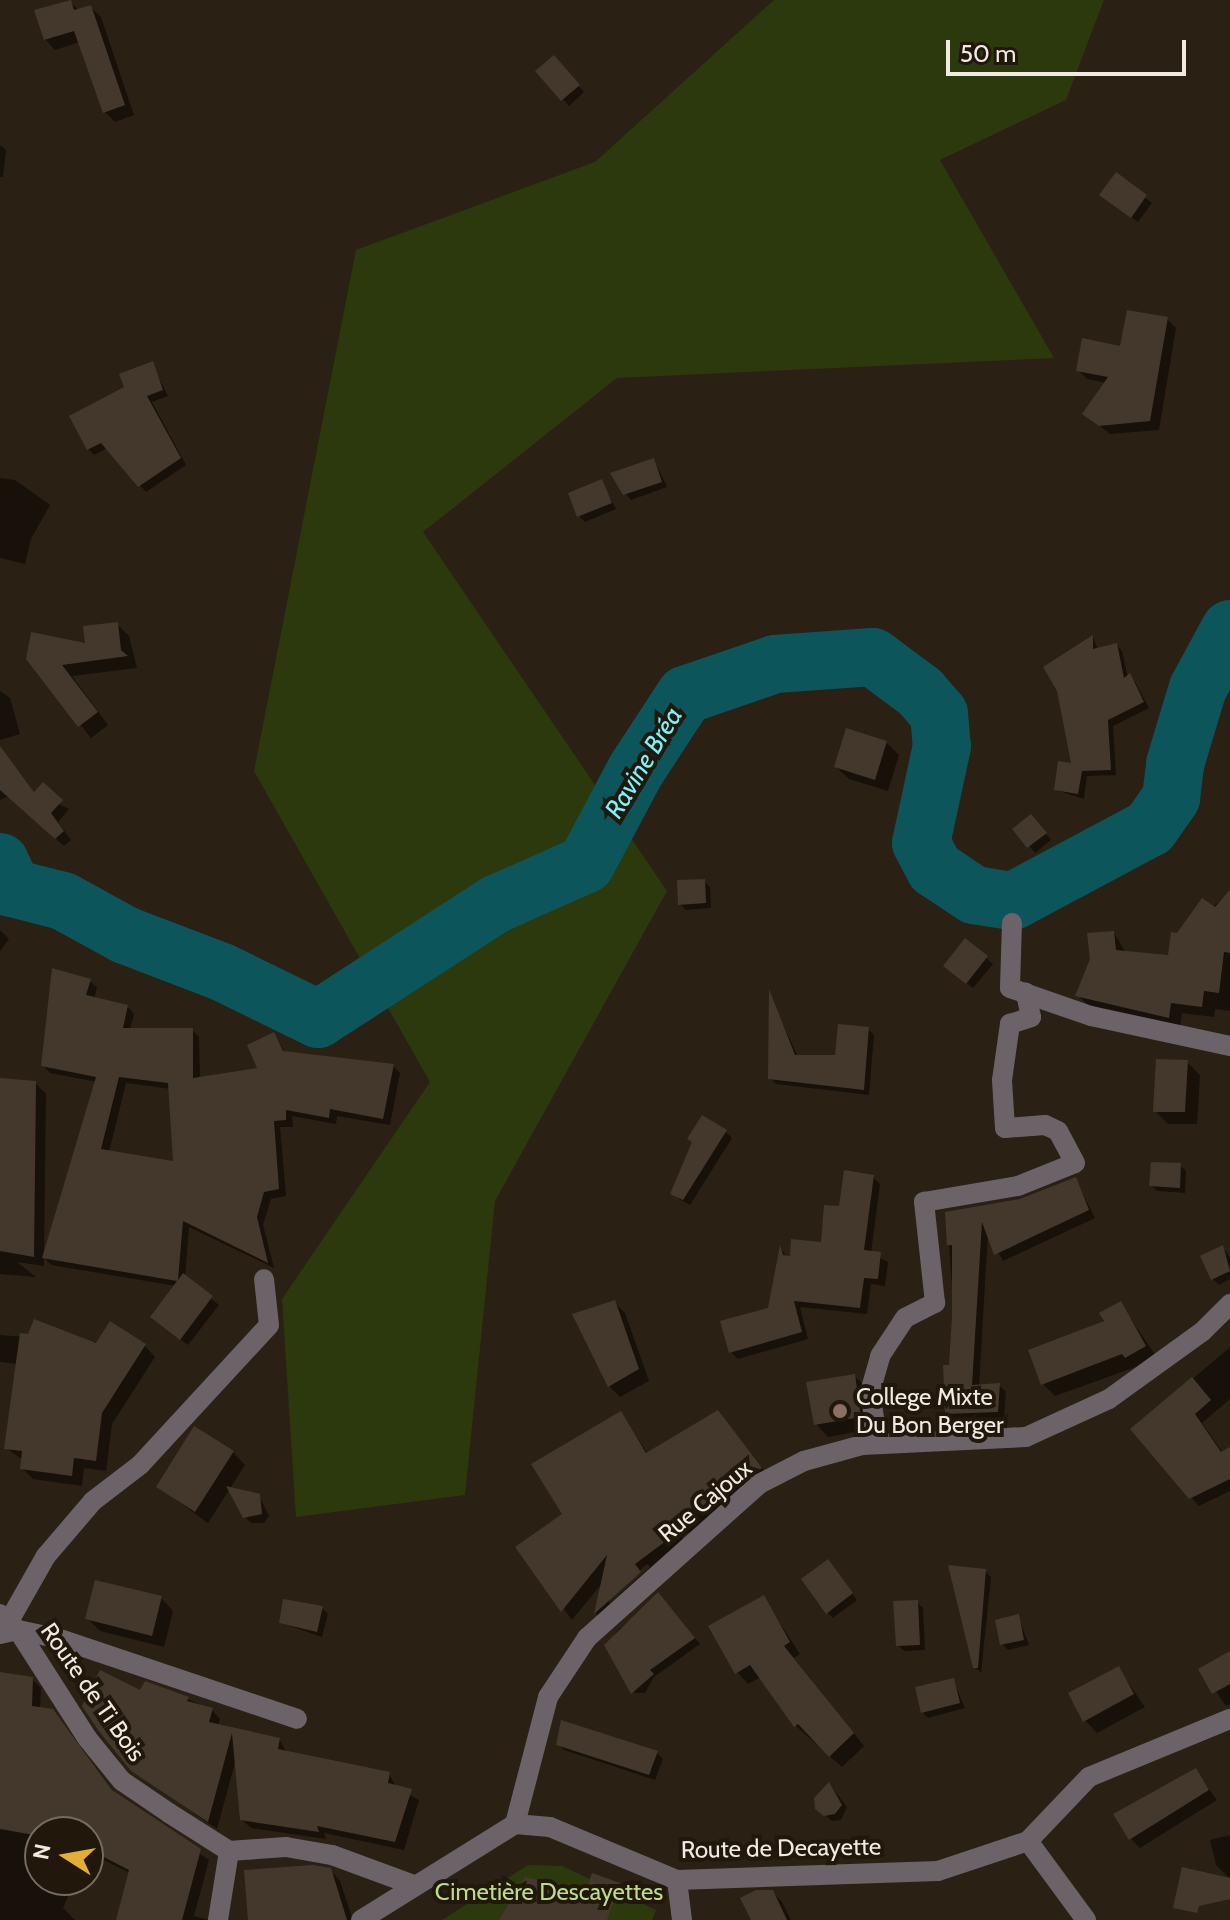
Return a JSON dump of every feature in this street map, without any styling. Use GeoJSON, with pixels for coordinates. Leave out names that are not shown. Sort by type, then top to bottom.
{"type":"FeatureCollection","features":[{"type":"Feature","properties":{"kind":"street"},"geometry":{"type":"LineString","coordinates":[[1012,923],[1010,988],[1091,1016],[1230,1046]]}},
{"type":"Feature","properties":{"kind":"street"},"geometry":{"type":"LineString","coordinates":[[862,1445],[875,1424],[870,1392],[880,1356],[905,1318],[935,1303],[924,1202],[1018,1186],[1075,1163],[1058,1131],[1045,1125],[1005,1128],[1002,1080],[1010,1024],[1031,1017],[1026,993]]}},
{"type":"Feature","properties":{"kind":"street"},"geometry":{"type":"LineString","coordinates":[[264,1279],[269,1325],[140,1465],[93,1501],[46,1556],[7,1625],[118,1656],[297,1719]]}},
{"type":"Feature","properties":{"kind":"street","name":"Rue Cajoux"},"geometry":{"type":"LineString","coordinates":[[515,1824],[548,1697],[587,1638],[759,1484],[804,1461],[862,1445],[1026,1437],[1109,1399],[1202,1332],[1230,1304]]}},
{"type":"Feature","properties":{"kind":"street","name":"Route de Ti Bois"},"geometry":{"type":"LineString","coordinates":[[7,1625],[87,1738],[122,1781],[229,1851]]}},
{"type":"Feature","properties":{"kind":"street"},"geometry":{"type":"LineString","coordinates":[[1086,1920],[1028,1841],[1089,1777],[1230,1719]]}},
{"type":"Feature","properties":{"kind":"street"},"geometry":{"type":"LineString","coordinates":[[361,1920],[411,1884],[473,1855],[515,1824]]}},
{"type":"Feature","properties":{"kind":"street","name":"Route de Decayette"},"geometry":{"type":"LineString","coordinates":[[515,1824],[550,1827],[677,1880],[938,1871],[1028,1841]]}},
{"type":"Feature","properties":{"kind":"street"},"geometry":{"type":"LineString","coordinates":[[218,1920],[229,1851],[286,1847],[332,1855],[411,1884]]}},
{"type":"Feature","properties":{"kind":"street"},"geometry":{"type":"LineString","coordinates":[[677,1880],[682,1920]]}},
{"type":"Feature","properties":{"kind":"green space"},"geometry":{"type":"Polygon","coordinates":[[[774,0],[1104,0],[1066,100],[940,160],[1054,358],[617,378],[423,532],[667,891],[495,1201],[465,1495],[296,1517],[282,1299],[430,1082],[254,771],[356,250],[595,162],[774,0]]]}},
{"type":"Feature","properties":{"kind":"green space","name":"Cimetière Descayettes"},"geometry":{"type":"Polygon","coordinates":[[[528,1865],[562,1866],[656,1910],[652,1920],[442,1920],[528,1865]]]}},
{"type":"Feature","properties":{"kind":"building"},"geometry":{"type":"Polygon","coordinates":[[[71,0],[74,10],[91,5],[125,105],[103,113],[74,31],[44,40],[34,10],[71,0]]]}},
{"type":"Feature","properties":{"kind":"building"},"geometry":{"type":"Polygon","coordinates":[[[554,55],[580,85],[561,101],[535,71],[554,55]]]}},
{"type":"Feature","properties":{"kind":"building"},"geometry":{"type":"Polygon","coordinates":[[[1116,172],[1147,195],[1131,218],[1099,195],[1116,172]]]}},
{"type":"Feature","properties":{"kind":"building"},"geometry":{"type":"Polygon","coordinates":[[[1127,310],[1168,317],[1150,421],[1099,426],[1082,414],[1108,377],[1076,371],[1082,338],[1120,346],[1127,310]]]}},
{"type":"Feature","properties":{"kind":"building"},"geometry":{"type":"Polygon","coordinates":[[[153,361],[163,390],[147,396],[181,458],[138,487],[101,443],[87,450],[69,416],[124,387],[119,374],[153,361]]]}},
{"type":"Feature","properties":{"kind":"building"},"geometry":{"type":"Polygon","coordinates":[[[654,458],[662,482],[623,495],[610,473],[654,458]]]}},
{"type":"Feature","properties":{"kind":"building"},"geometry":{"type":"Polygon","coordinates":[[[602,479],[612,503],[577,517],[568,493],[602,479]]]}},
{"type":"Feature","properties":{"kind":"building"},"geometry":{"type":"Polygon","coordinates":[[[118,622],[121,650],[128,656],[62,665],[98,712],[78,727],[26,659],[31,632],[85,643],[83,626],[118,622]]]}},
{"type":"Feature","properties":{"kind":"building"},"geometry":{"type":"Polygon","coordinates":[[[1093,635],[1093,649],[1117,643],[1124,678],[1130,673],[1144,702],[1108,720],[1111,770],[1082,771],[1078,794],[1054,790],[1058,761],[1071,763],[1057,691],[1043,667],[1093,635]]]}},
{"type":"Feature","properties":{"kind":"building"},"geometry":{"type":"Polygon","coordinates":[[[846,728],[887,741],[875,780],[834,767],[846,728]]]}},
{"type":"Feature","properties":{"kind":"building"},"geometry":{"type":"Polygon","coordinates":[[[0,746],[34,792],[43,782],[63,800],[51,813],[64,831],[55,839],[0,790],[0,746]]]}},
{"type":"Feature","properties":{"kind":"building"},"geometry":{"type":"Polygon","coordinates":[[[1031,814],[1047,833],[1027,848],[1012,829],[1031,814]]]}},
{"type":"Feature","properties":{"kind":"building"},"geometry":{"type":"Polygon","coordinates":[[[705,879],[706,903],[678,905],[677,880],[705,879]]]}},
{"type":"Feature","properties":{"kind":"building"},"geometry":{"type":"Polygon","coordinates":[[[1230,890],[1230,953],[1224,952],[1219,993],[1204,991],[1202,1007],[1171,1003],[1169,1018],[1075,996],[1090,959],[1087,933],[1114,931],[1116,950],[1168,955],[1171,932],[1177,933],[1202,898],[1215,907],[1230,890]]]}},
{"type":"Feature","properties":{"kind":"building"},"geometry":{"type":"Polygon","coordinates":[[[965,938],[988,956],[966,984],[943,966],[965,938]]]}},
{"type":"Feature","properties":{"kind":"building"},"geometry":{"type":"Polygon","coordinates":[[[52,968],[91,979],[86,995],[128,1005],[123,1028],[193,1028],[193,1078],[257,1068],[247,1045],[274,1032],[283,1051],[394,1064],[383,1119],[330,1109],[329,1118],[286,1110],[286,1120],[274,1121],[279,1189],[264,1192],[257,1217],[268,1263],[183,1221],[178,1280],[183,1273],[213,1296],[180,1340],[150,1317],[177,1281],[42,1258],[96,1077],[41,1066],[52,968]],[[119,1077],[101,1149],[173,1161],[168,1083],[119,1077]]]}},
{"type":"Feature","properties":{"kind":"building"},"geometry":{"type":"Polygon","coordinates":[[[769,989],[795,1055],[835,1055],[838,1024],[869,1027],[864,1090],[768,1079],[769,989]]]}},
{"type":"Feature","properties":{"kind":"building"},"geometry":{"type":"Polygon","coordinates":[[[1156,1059],[1188,1060],[1185,1112],[1153,1112],[1156,1059]]]}},
{"type":"Feature","properties":{"kind":"building"},"geometry":{"type":"Polygon","coordinates":[[[0,1078],[36,1081],[34,1257],[0,1251],[0,1078]]]}},
{"type":"Feature","properties":{"kind":"building"},"geometry":{"type":"Polygon","coordinates":[[[702,1115],[727,1130],[683,1200],[670,1194],[692,1142],[687,1139],[702,1115]]]}},
{"type":"Feature","properties":{"kind":"building"},"geometry":{"type":"Polygon","coordinates":[[[1151,1162],[1181,1163],[1180,1188],[1149,1186],[1151,1162]]]}},
{"type":"Feature","properties":{"kind":"building"},"geometry":{"type":"Polygon","coordinates":[[[844,1170],[874,1175],[864,1250],[881,1252],[878,1279],[864,1278],[860,1308],[794,1301],[802,1332],[729,1353],[720,1321],[768,1308],[780,1245],[783,1255],[790,1256],[791,1239],[821,1242],[824,1205],[839,1206],[844,1170]]]}},
{"type":"Feature","properties":{"kind":"building"},"geometry":{"type":"Polygon","coordinates":[[[1076,1177],[1089,1210],[994,1255],[982,1222],[972,1385],[1000,1383],[998,1412],[945,1414],[943,1365],[949,1365],[952,1245],[947,1245],[945,1212],[1020,1199],[1076,1177]]]}},
{"type":"Feature","properties":{"kind":"building"},"geometry":{"type":"Polygon","coordinates":[[[1223,1245],[1230,1271],[1211,1280],[1200,1256],[1223,1245]]]}},
{"type":"Feature","properties":{"kind":"building"},"geometry":{"type":"Polygon","coordinates":[[[615,1300],[639,1369],[608,1387],[572,1314],[615,1300]]]}},
{"type":"Feature","properties":{"kind":"building"},"geometry":{"type":"Polygon","coordinates":[[[1121,1301],[1146,1346],[1125,1358],[1122,1354],[1041,1385],[1028,1350],[1104,1321],[1099,1313],[1121,1301]]]}},
{"type":"Feature","properties":{"kind":"building"},"geometry":{"type":"Polygon","coordinates":[[[34,1319],[96,1343],[110,1321],[146,1344],[102,1413],[96,1461],[74,1458],[72,1476],[20,1469],[22,1451],[4,1449],[20,1333],[28,1334],[34,1319]]]}},
{"type":"Feature","properties":{"kind":"building"},"geometry":{"type":"Polygon","coordinates":[[[855,1374],[861,1417],[814,1425],[806,1382],[855,1374]]]}},
{"type":"Feature","properties":{"kind":"building"},"geometry":{"type":"Polygon","coordinates":[[[1192,1377],[1211,1400],[1195,1414],[1221,1452],[1230,1447],[1230,1479],[1189,1499],[1130,1429],[1192,1377]]]}},
{"type":"Feature","properties":{"kind":"building"},"geometry":{"type":"Polygon","coordinates":[[[718,1410],[762,1468],[674,1527],[678,1532],[635,1564],[641,1572],[594,1614],[607,1555],[561,1612],[515,1547],[562,1514],[531,1464],[621,1411],[646,1453],[718,1410]]]}},
{"type":"Feature","properties":{"kind":"building"},"geometry":{"type":"Polygon","coordinates":[[[194,1426],[234,1451],[195,1512],[156,1487],[194,1426]]]}},
{"type":"Feature","properties":{"kind":"building"},"geometry":{"type":"Polygon","coordinates":[[[226,1486],[260,1494],[262,1514],[243,1518],[226,1486]]]}},
{"type":"Feature","properties":{"kind":"building"},"geometry":{"type":"Polygon","coordinates":[[[828,1559],[853,1593],[826,1614],[801,1579],[828,1559]]]}},
{"type":"Feature","properties":{"kind":"building"},"geometry":{"type":"Polygon","coordinates":[[[948,1565],[986,1569],[978,1668],[973,1668],[948,1565]]]}},
{"type":"Feature","properties":{"kind":"building"},"geometry":{"type":"Polygon","coordinates":[[[95,1580],[162,1596],[152,1636],[85,1619],[95,1580]]]}},
{"type":"Feature","properties":{"kind":"building"},"geometry":{"type":"Polygon","coordinates":[[[658,1592],[695,1638],[650,1670],[654,1674],[631,1694],[604,1645],[658,1592]]]}},
{"type":"Feature","properties":{"kind":"building"},"geometry":{"type":"Polygon","coordinates":[[[764,1595],[790,1642],[784,1646],[854,1733],[829,1757],[798,1724],[794,1727],[750,1665],[735,1674],[708,1626],[764,1595]]]}},
{"type":"Feature","properties":{"kind":"building"},"geometry":{"type":"Polygon","coordinates":[[[283,1599],[323,1606],[317,1632],[279,1623],[283,1599]]]}},
{"type":"Feature","properties":{"kind":"building"},"geometry":{"type":"Polygon","coordinates":[[[918,1600],[920,1645],[896,1646],[893,1601],[918,1600]]]}},
{"type":"Feature","properties":{"kind":"building"},"geometry":{"type":"Polygon","coordinates":[[[1019,1614],[1024,1640],[1000,1645],[995,1620],[1019,1614]]]}},
{"type":"Feature","properties":{"kind":"building"},"geometry":{"type":"Polygon","coordinates":[[[1230,1651],[1230,1684],[1212,1694],[1198,1669],[1230,1651]]]}},
{"type":"Feature","properties":{"kind":"building"},"geometry":{"type":"Polygon","coordinates":[[[1119,1666],[1134,1694],[1083,1722],[1068,1693],[1119,1666]]]}},
{"type":"Feature","properties":{"kind":"building"},"geometry":{"type":"Polygon","coordinates":[[[100,1670],[140,1690],[145,1681],[189,1697],[187,1701],[213,1708],[209,1722],[280,1738],[278,1749],[390,1772],[388,1783],[412,1789],[395,1842],[317,1826],[319,1832],[240,1820],[232,1733],[208,1822],[131,1771],[98,1730],[82,1706],[100,1670]]]}},
{"type":"Feature","properties":{"kind":"building"},"geometry":{"type":"Polygon","coordinates":[[[0,1672],[33,1677],[32,1706],[53,1709],[112,1790],[201,1849],[182,1920],[116,1920],[129,1870],[104,1857],[104,1816],[24,1816],[24,1833],[0,1829],[0,1672]]]}},
{"type":"Feature","properties":{"kind":"building"},"geometry":{"type":"Polygon","coordinates":[[[954,1678],[960,1703],[921,1713],[915,1687],[954,1678]]]}},
{"type":"Feature","properties":{"kind":"building"},"geometry":{"type":"Polygon","coordinates":[[[561,1720],[658,1751],[649,1775],[556,1745],[561,1720]]]}},
{"type":"Feature","properties":{"kind":"building"},"geometry":{"type":"Polygon","coordinates":[[[1196,1768],[1209,1790],[1129,1840],[1113,1814],[1196,1768]]]}},
{"type":"Feature","properties":{"kind":"building"},"geometry":{"type":"Polygon","coordinates":[[[829,1782],[842,1805],[835,1814],[824,1816],[815,1809],[814,1798],[829,1782]]]}},
{"type":"Feature","properties":{"kind":"building"},"geometry":{"type":"Polygon","coordinates":[[[313,1865],[331,1868],[347,1920],[248,1920],[244,1870],[313,1865]]]}},
{"type":"Feature","properties":{"kind":"building"},"geometry":{"type":"Polygon","coordinates":[[[1182,1867],[1230,1878],[1230,1899],[1199,1906],[1197,1913],[1173,1908],[1182,1867]]]}},
{"type":"Feature","properties":{"kind":"building"},"geometry":{"type":"Polygon","coordinates":[[[592,1873],[620,1883],[607,1920],[499,1920],[525,1877],[586,1890],[592,1873]]]}},
{"type":"Feature","properties":{"kind":"building"},"geometry":{"type":"Polygon","coordinates":[[[756,1890],[773,1890],[787,1920],[751,1920],[740,1898],[756,1890]]]}},
{"type":"Feature","properties":{"kind":"waterway","name":"Ravine Bréa"},"geometry":{"type":"LineString","coordinates":[[0,862],[12,888],[63,901],[125,935],[222,972],[318,1019],[496,904],[586,864],[636,770],[685,695],[775,664],[873,657],[920,692],[939,714],[942,746],[921,843],[935,869],[974,895],[1013,901],[1150,828],[1171,798],[1175,764],[1198,688],[1230,629]]}},
{"type":"Feature","properties":{"kind":"place","name":"College Mixte Du Bon Berger"},"geometry":{"type":"Point","coordinates":[840,1411]}}]}
